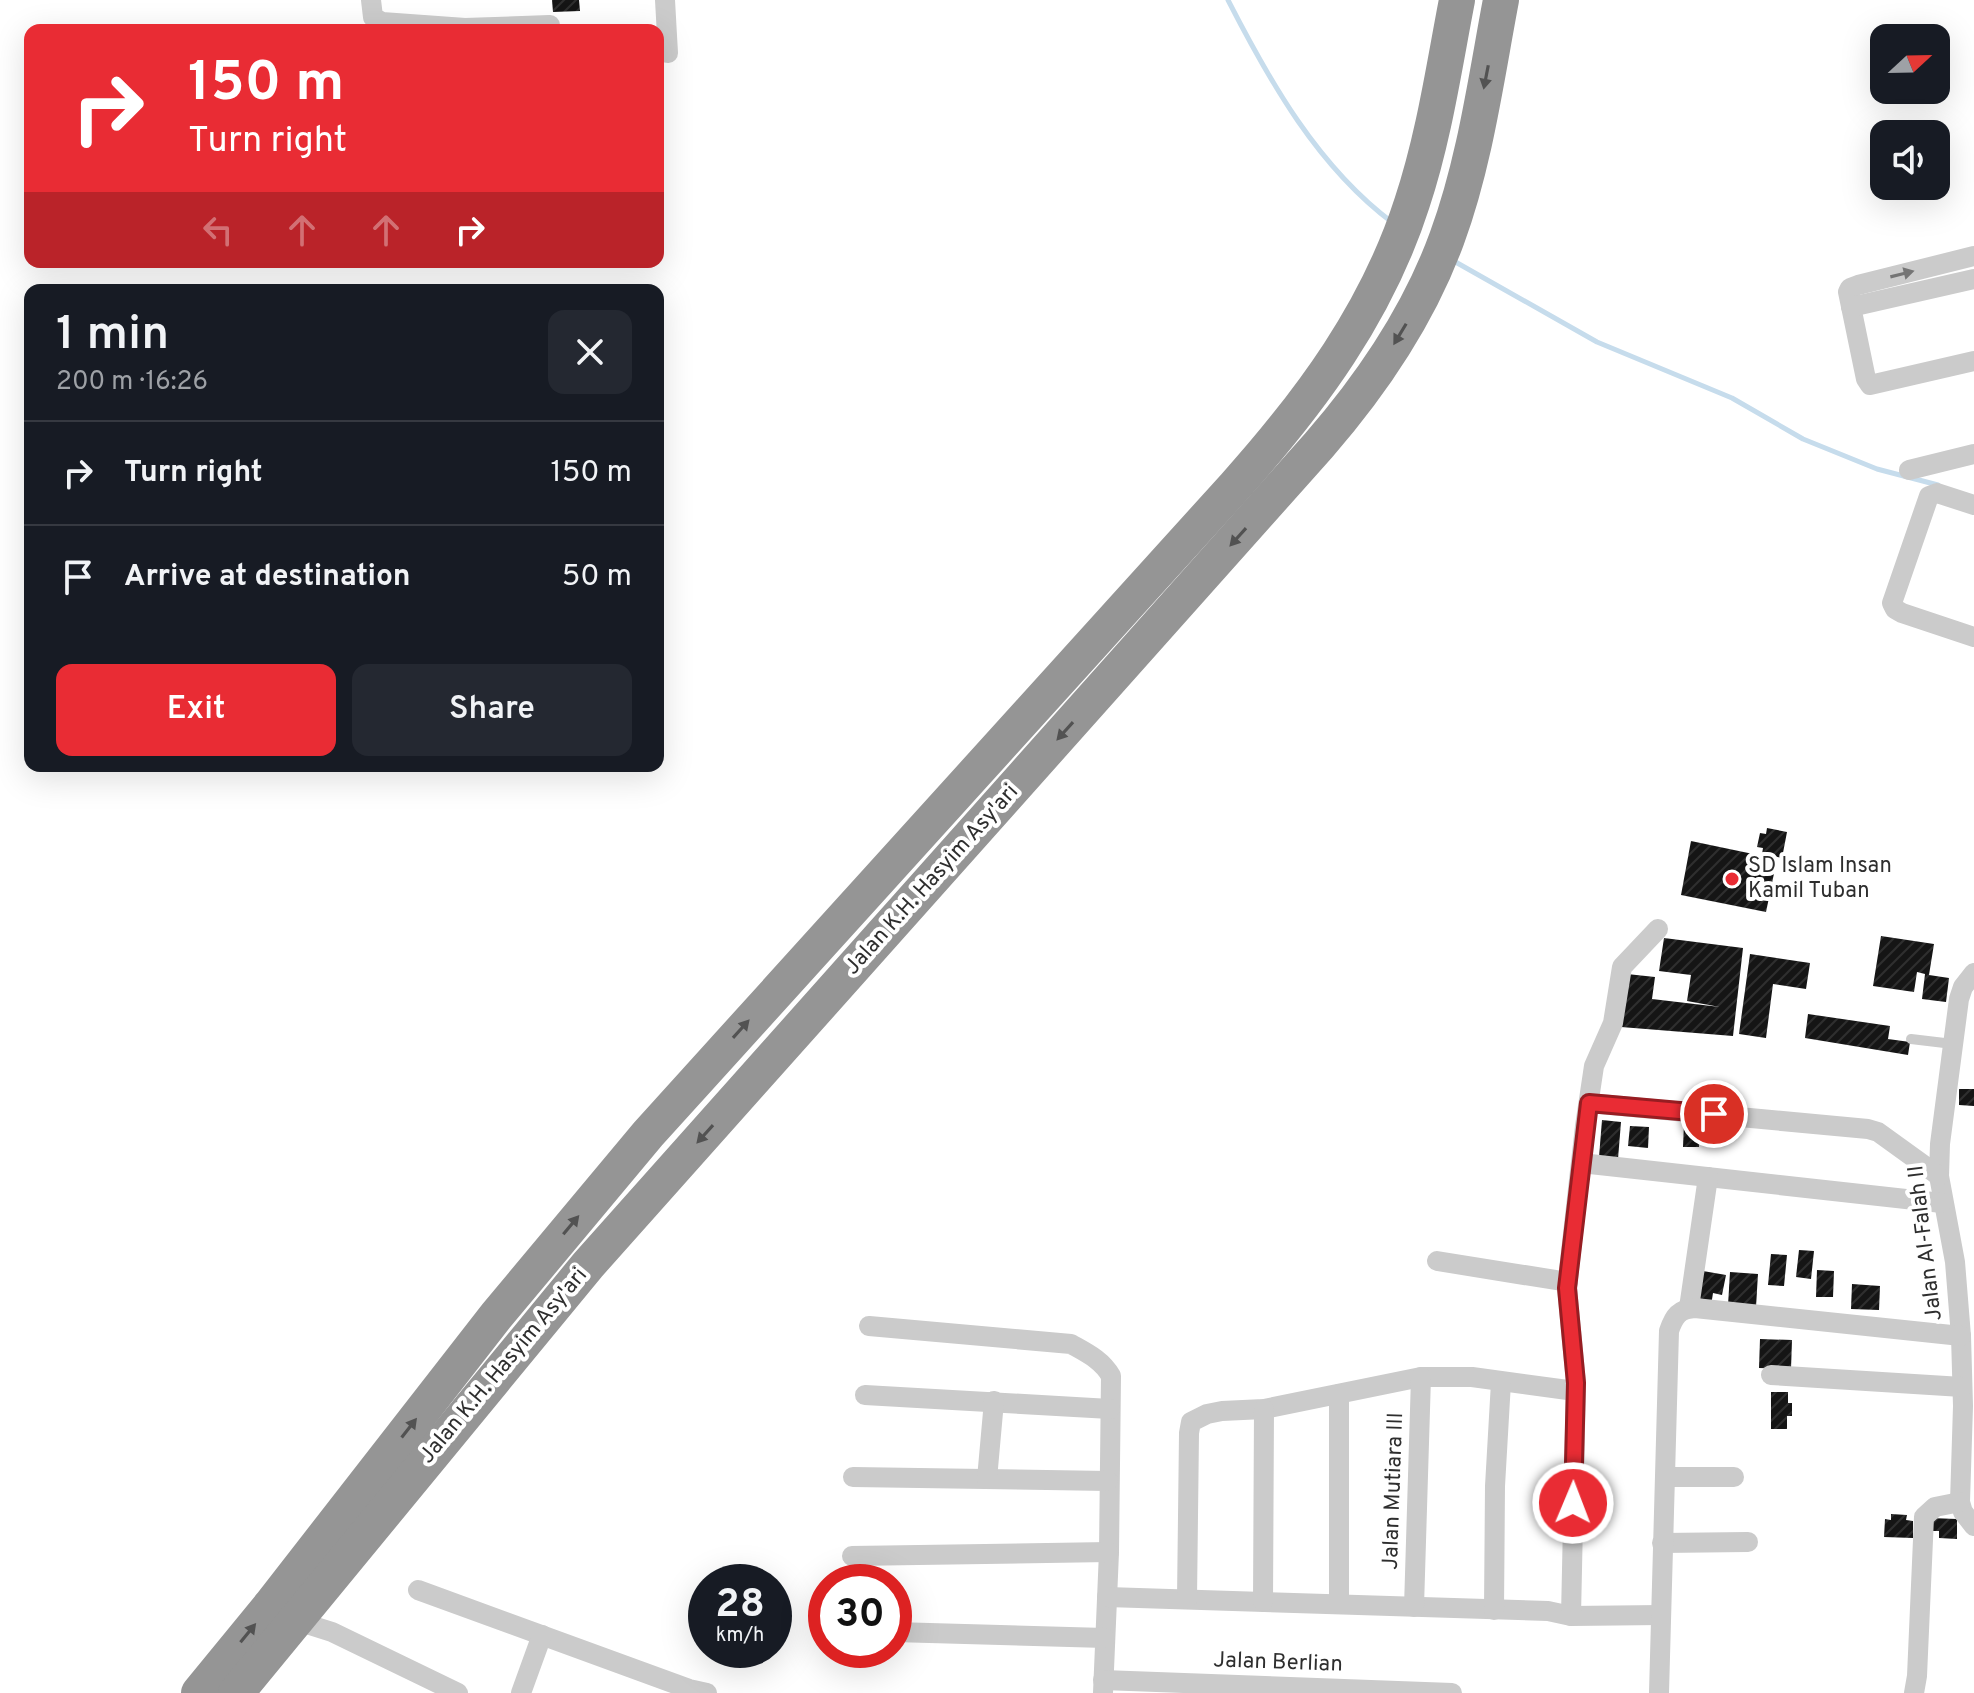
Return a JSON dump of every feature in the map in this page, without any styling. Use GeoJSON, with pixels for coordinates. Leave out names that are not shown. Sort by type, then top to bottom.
{"type":"FeatureCollection","features":[{"type":"Feature","properties":{"kind":"highway","name":"Jalan K.H. Hasyim Asy'ari"},"geometry":{"type":"LineString","coordinates":[[236,1693],[588,1265],[1342,419],[1394,345],[1441,253],[1467,168],[1501,0]]}},
{"type":"Feature","properties":{"kind":"highway","name":"Jalan K.H. Hasyim Asy'ari"},"geometry":{"type":"LineString","coordinates":[[199,1693],[496,1316],[648,1134],[1292,421],[1359,323],[1403,229],[1425,155],[1459,1]]}},
{"type":"Feature","properties":{"kind":"street"},"geometry":{"type":"LineString","coordinates":[[371,0],[371,14],[377,21],[407,24]]}},
{"type":"Feature","properties":{"kind":"street"},"geometry":{"type":"LineString","coordinates":[[665,0],[668,53]]}},
{"type":"Feature","properties":{"kind":"street"},"geometry":{"type":"LineString","coordinates":[[1974,256],[1850,288],[1848,292],[1866,379],[1870,385],[1974,361]]}},
{"type":"Feature","properties":{"kind":"street"},"geometry":{"type":"LineString","coordinates":[[1851,307],[1974,279]]}},
{"type":"Feature","properties":{"kind":"street"},"geometry":{"type":"LineString","coordinates":[[1909,470],[1974,454]]}},
{"type":"Feature","properties":{"kind":"street"},"geometry":{"type":"LineString","coordinates":[[1972,631],[1902,613],[1894,607],[1894,597],[1931,493],[1974,505]]}},
{"type":"Feature","properties":{"kind":"street"},"geometry":{"type":"LineString","coordinates":[[1571,1616],[1575,1391],[1568,1282],[1581,1163],[1596,1060],[1613,1023],[1622,967],[1630,955],[1658,929]]}},
{"type":"Feature","properties":{"kind":"street"},"geometry":{"type":"LineString","coordinates":[[1967,1000],[1963,987],[1974,973]]}},
{"type":"Feature","properties":{"kind":"street","name":"Jalan Al-Falah II"},"geometry":{"type":"LineString","coordinates":[[1960,1502],[1961,1336],[1955,1262],[1939,1176],[1953,1044],[1967,1000]]}},
{"type":"Feature","properties":{"kind":"street"},"geometry":{"type":"LineString","coordinates":[[1589,1103],[1868,1129],[1878,1132],[1939,1176]]}},
{"type":"Feature","properties":{"kind":"street"},"geometry":{"type":"LineString","coordinates":[[1581,1163],[1942,1203]]}},
{"type":"Feature","properties":{"kind":"street"},"geometry":{"type":"LineString","coordinates":[[1689,1308],[1708,1177]]}},
{"type":"Feature","properties":{"kind":"street"},"geometry":{"type":"LineString","coordinates":[[1437,1261],[1568,1282]]}},
{"type":"Feature","properties":{"kind":"street"},"geometry":{"type":"LineString","coordinates":[[1659,1693],[1669,1331],[1673,1319],[1689,1308],[1961,1336]]}},
{"type":"Feature","properties":{"kind":"street"},"geometry":{"type":"LineString","coordinates":[[869,1326],[1071,1344],[1092,1355],[1107,1369],[1111,1376],[1109,1552],[1103,1687]]}},
{"type":"Feature","properties":{"kind":"street"},"geometry":{"type":"LineString","coordinates":[[1771,1375],[1962,1387]]}},
{"type":"Feature","properties":{"kind":"street"},"geometry":{"type":"LineString","coordinates":[[1187,1599],[1191,1422],[1197,1417],[1222,1411],[1264,1409],[1421,1377],[1472,1377],[1575,1391]]}},
{"type":"Feature","properties":{"kind":"street","name":"Jalan Mutiara III"},"geometry":{"type":"LineString","coordinates":[[1414,1607],[1421,1377]]}},
{"type":"Feature","properties":{"kind":"street"},"geometry":{"type":"LineString","coordinates":[[1494,1610],[1495,1486],[1501,1382]]}},
{"type":"Feature","properties":{"kind":"street"},"geometry":{"type":"LineString","coordinates":[[1339,1394],[1339,1604]]}},
{"type":"Feature","properties":{"kind":"street"},"geometry":{"type":"LineString","coordinates":[[865,1395],[1110,1409]]}},
{"type":"Feature","properties":{"kind":"street"},"geometry":{"type":"LineString","coordinates":[[987,1479],[994,1401]]}},
{"type":"Feature","properties":{"kind":"street"},"geometry":{"type":"LineString","coordinates":[[1263,1602],[1264,1409]]}},
{"type":"Feature","properties":{"kind":"street"},"geometry":{"type":"LineString","coordinates":[[853,1477],[1108,1481]]}},
{"type":"Feature","properties":{"kind":"street"},"geometry":{"type":"LineString","coordinates":[[1666,1477],[1734,1477]]}},
{"type":"Feature","properties":{"kind":"street"},"geometry":{"type":"LineString","coordinates":[[1914,1693],[1924,1517],[1935,1507],[1960,1502],[1963,1512],[1974,1526]]}},
{"type":"Feature","properties":{"kind":"street"},"geometry":{"type":"LineString","coordinates":[[1662,1543],[1748,1542]]}},
{"type":"Feature","properties":{"kind":"street"},"geometry":{"type":"LineString","coordinates":[[852,1556],[1109,1552]]}},
{"type":"Feature","properties":{"kind":"street"},"geometry":{"type":"LineString","coordinates":[[418,1590],[707,1693]]}},
{"type":"Feature","properties":{"kind":"street"},"geometry":{"type":"LineString","coordinates":[[1107,1597],[1548,1611],[1571,1616],[1661,1615]]}},
{"type":"Feature","properties":{"kind":"street"},"geometry":{"type":"LineString","coordinates":[[294,1620],[332,1632],[458,1693]]}},
{"type":"Feature","properties":{"kind":"street"},"geometry":{"type":"LineString","coordinates":[[912,1633],[1105,1638]]}},
{"type":"Feature","properties":{"kind":"street"},"geometry":{"type":"LineString","coordinates":[[521,1693],[542,1635]]}},
{"type":"Feature","properties":{"kind":"street","name":"Jalan Berlian"},"geometry":{"type":"LineString","coordinates":[[1103,1687],[1452,1693]]}},
{"type":"Feature","properties":{"kind":"lane"},"geometry":{"type":"LineString","coordinates":[[1911,1039],[1953,1044]]}},
{"type":"Feature","properties":{"kind":"building"},"geometry":{"type":"Polygon","coordinates":[[[552,0],[579,0],[580,11],[553,12],[552,0]]]}},
{"type":"Feature","properties":{"kind":"building"},"geometry":{"type":"Polygon","coordinates":[[[1767,828],[1787,832],[1782,858],[1762,854],[1763,848],[1757,847],[1760,833],[1766,834],[1767,828]]]}},
{"type":"Feature","properties":{"kind":"building"},"geometry":{"type":"Polygon","coordinates":[[[1691,841],[1777,859],[1766,912],[1681,895],[1691,841]]]}},
{"type":"Feature","properties":{"kind":"building"},"geometry":{"type":"Polygon","coordinates":[[[1881,936],[1934,944],[1929,975],[1949,978],[1946,1002],[1922,999],[1925,974],[1917,972],[1914,992],[1873,986],[1881,936]]]}},
{"type":"Feature","properties":{"kind":"building"},"geometry":{"type":"Polygon","coordinates":[[[1664,938],[1743,948],[1733,1036],[1621,1027],[1627,974],[1655,977],[1652,999],[1720,1007],[1687,1001],[1691,975],[1659,971],[1664,938]]]}},
{"type":"Feature","properties":{"kind":"building"},"geometry":{"type":"Polygon","coordinates":[[[1750,954],[1810,963],[1806,989],[1773,984],[1766,1038],[1739,1034],[1750,954]]]}},
{"type":"Feature","properties":{"kind":"building"},"geometry":{"type":"Polygon","coordinates":[[[1808,1014],[1890,1026],[1888,1039],[1910,1042],[1908,1055],[1805,1038],[1808,1014]]]}},
{"type":"Feature","properties":{"kind":"building"},"geometry":{"type":"Polygon","coordinates":[[[1959,1089],[1974,1089],[1974,1106],[1959,1105],[1959,1089]]]}},
{"type":"Feature","properties":{"kind":"building"},"geometry":{"type":"Polygon","coordinates":[[[1602,1120],[1621,1122],[1618,1159],[1599,1157],[1602,1120]]]}},
{"type":"Feature","properties":{"kind":"building"},"geometry":{"type":"Polygon","coordinates":[[[1684,1124],[1700,1125],[1699,1147],[1683,1147],[1684,1124]]]}},
{"type":"Feature","properties":{"kind":"building"},"geometry":{"type":"Polygon","coordinates":[[[1630,1126],[1649,1127],[1648,1148],[1628,1146],[1630,1126]]]}},
{"type":"Feature","properties":{"kind":"building"},"geometry":{"type":"Polygon","coordinates":[[[1799,1250],[1814,1251],[1811,1279],[1796,1277],[1799,1250]]]}},
{"type":"Feature","properties":{"kind":"building"},"geometry":{"type":"Polygon","coordinates":[[[1771,1254],[1787,1255],[1784,1286],[1768,1285],[1771,1254]]]}},
{"type":"Feature","properties":{"kind":"building"},"geometry":{"type":"Polygon","coordinates":[[[1817,1270],[1834,1271],[1833,1297],[1816,1297],[1817,1270]]]}},
{"type":"Feature","properties":{"kind":"building"},"geometry":{"type":"Polygon","coordinates":[[[1703,1271],[1726,1275],[1722,1295],[1713,1293],[1711,1306],[1697,1304],[1703,1271]]]}},
{"type":"Feature","properties":{"kind":"building"},"geometry":{"type":"Polygon","coordinates":[[[1730,1272],[1758,1274],[1756,1307],[1728,1305],[1730,1272]]]}},
{"type":"Feature","properties":{"kind":"building"},"geometry":{"type":"Polygon","coordinates":[[[1852,1284],[1880,1286],[1879,1310],[1851,1309],[1852,1284]]]}},
{"type":"Feature","properties":{"kind":"building"},"geometry":{"type":"Polygon","coordinates":[[[1760,1339],[1792,1340],[1791,1369],[1759,1368],[1760,1339]]]}},
{"type":"Feature","properties":{"kind":"building"},"geometry":{"type":"Polygon","coordinates":[[[1771,1392],[1788,1392],[1792,1416],[1787,1416],[1787,1429],[1771,1429],[1771,1392]]]}},
{"type":"Feature","properties":{"kind":"building"},"geometry":{"type":"Polygon","coordinates":[[[1891,1514],[1907,1515],[1906,1520],[1913,1521],[1913,1538],[1884,1537],[1885,1519],[1891,1520],[1891,1514]]]}},
{"type":"Feature","properties":{"kind":"building"},"geometry":{"type":"Polygon","coordinates":[[[1930,1518],[1957,1519],[1957,1539],[1939,1538],[1939,1531],[1929,1531],[1930,1518]]]}},
{"type":"Feature","properties":{"kind":"waterway"},"geometry":{"type":"LineString","coordinates":[[1228,0],[1261,62],[1298,121],[1341,176],[1393,223]]}},
{"type":"Feature","properties":{"kind":"waterway"},"geometry":{"type":"LineString","coordinates":[[1452,260],[1597,342],[1732,398],[1803,439],[1877,469],[1938,485]]}},
{"type":"Feature","properties":{"kind":"place","name":"SD Islam Insan Kamil Tuban"},"geometry":{"type":"Point","coordinates":[1732,879]}},
{"type":"Feature","properties":{"kind":"route"},"geometry":{"type":"LineString","coordinates":[[1573,1503],[1576,1383],[1567,1288],[1589,1103],[1714,1114]]}}]}
